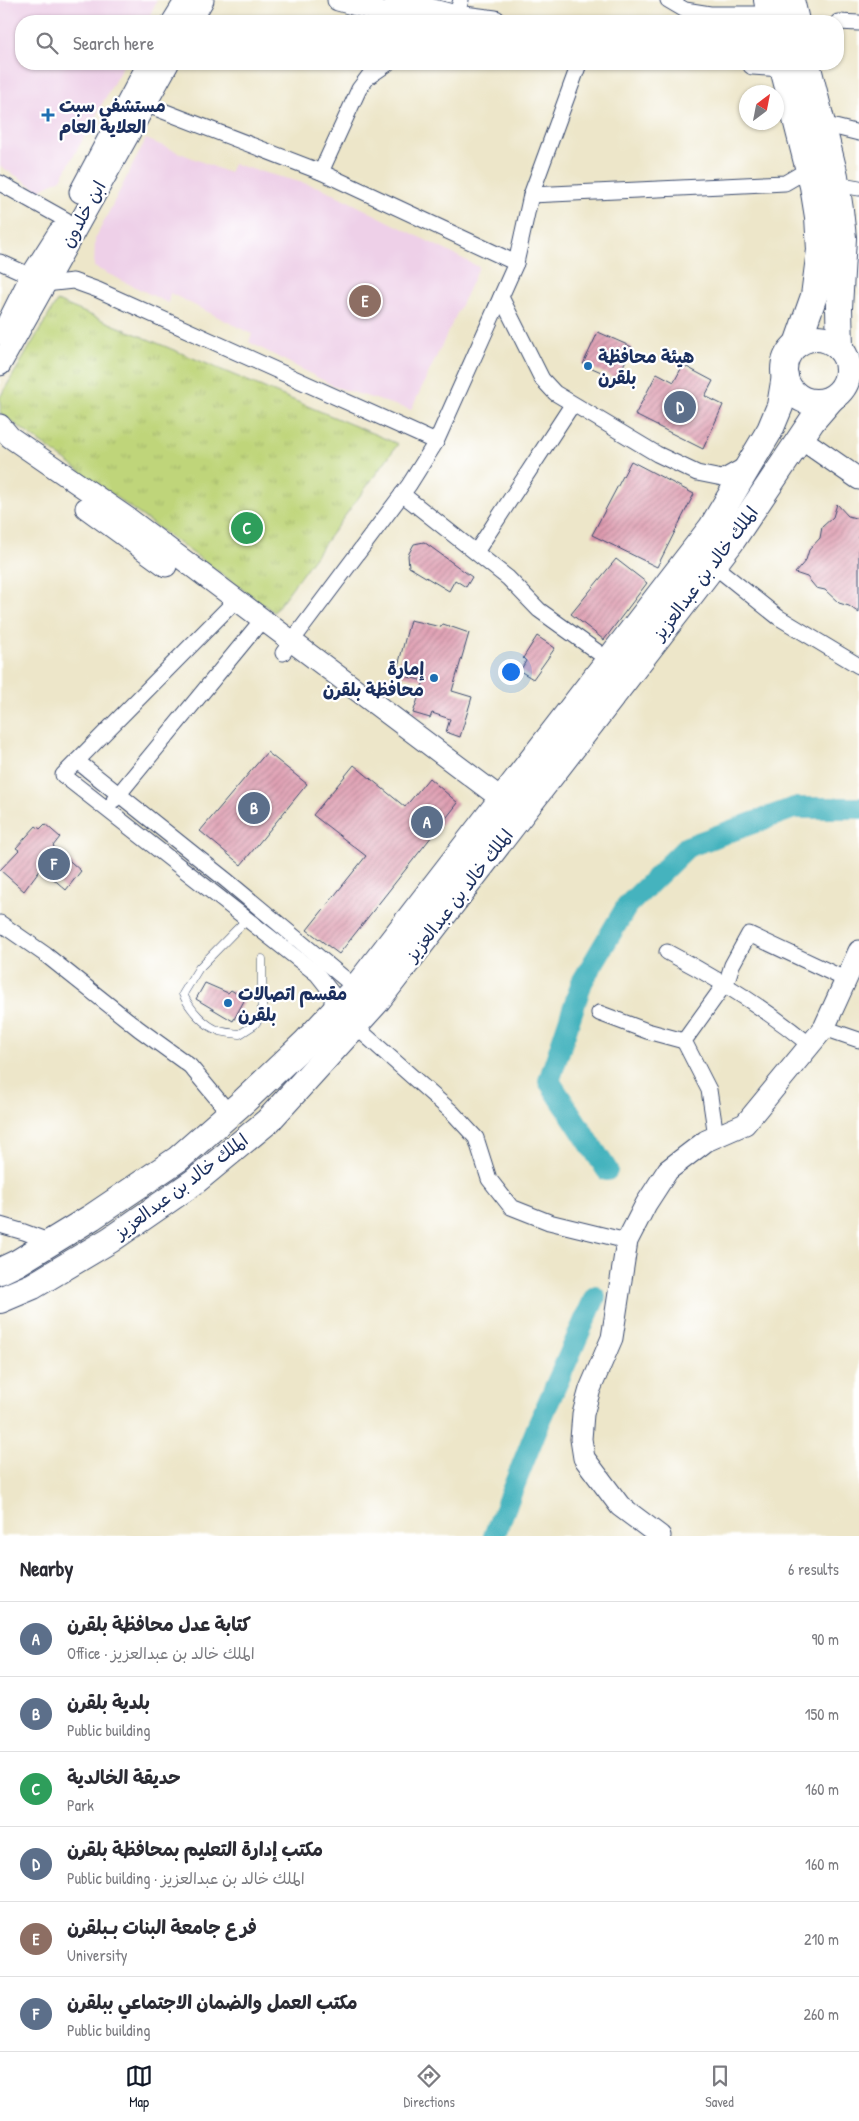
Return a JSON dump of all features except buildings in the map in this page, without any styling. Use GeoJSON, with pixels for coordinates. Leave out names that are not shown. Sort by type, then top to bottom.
{"type":"FeatureCollection","features":[{"type":"Feature","properties":{"kind":"highway"},"geometry":{"type":"LineString","coordinates":[[792,0],[795,15]]}},
{"type":"Feature","properties":{"kind":"highway"},"geometry":{"type":"LineString","coordinates":[[791,70],[818,217],[820,250],[814,296],[797,344],[789,353],[784,364],[785,376],[790,387],[797,395],[808,401],[820,402],[835,395],[846,382],[849,370],[847,358],[840,349],[820,338],[808,339],[797,344]]}},
{"type":"Feature","properties":{"kind":"highway"},"geometry":{"type":"LineString","coordinates":[[793,70],[823,124],[848,186],[851,235],[839,308],[840,349]]}},
{"type":"Feature","properties":{"kind":"highway","name":"الملك خالد بن عبدالعزيز"},"geometry":{"type":"LineString","coordinates":[[0,1271],[51,1242],[178,1159],[230,1114],[305,1043],[356,988],[712,527],[770,430],[780,406],[785,376]]}},
{"type":"Feature","properties":{"kind":"highway","name":"الملك خالد بن عبدالعزيز"},"geometry":{"type":"LineString","coordinates":[[0,1300],[33,1286],[110,1240],[194,1182],[268,1120],[355,1026],[433,930],[713,565],[752,512],[800,438],[835,395]]}},
{"type":"Feature","properties":{"kind":"street"},"geometry":{"type":"LineString","coordinates":[[177,15],[186,0]]}},
{"type":"Feature","properties":{"kind":"street"},"geometry":{"type":"LineString","coordinates":[[194,15],[203,0]]}},
{"type":"Feature","properties":{"kind":"street"},"geometry":{"type":"LineString","coordinates":[[338,0],[393,15]]}},
{"type":"Feature","properties":{"kind":"street"},"geometry":{"type":"LineString","coordinates":[[395,0],[468,15]]}},
{"type":"Feature","properties":{"kind":"street"},"geometry":{"type":"LineString","coordinates":[[668,0],[685,10],[710,14],[770,12]]}},
{"type":"Feature","properties":{"kind":"street"},"geometry":{"type":"LineString","coordinates":[[844,22],[859,23]]}},
{"type":"Feature","properties":{"kind":"street","name":"ابن خلدون"},"geometry":{"type":"LineString","coordinates":[[0,365],[66,220],[130,94],[144,70]]}},
{"type":"Feature","properties":{"kind":"street","name":"ابن خلدون"},"geometry":{"type":"LineString","coordinates":[[0,337],[38,280],[165,70]]}},
{"type":"Feature","properties":{"kind":"street"},"geometry":{"type":"LineString","coordinates":[[321,172],[359,89],[368,77],[378,70]]}},
{"type":"Feature","properties":{"kind":"street"},"geometry":{"type":"LineString","coordinates":[[286,647],[402,494],[436,442],[516,263],[531,194],[576,70]]}},
{"type":"Feature","properties":{"kind":"street"},"geometry":{"type":"LineString","coordinates":[[145,104],[321,172],[516,263]]}},
{"type":"Feature","properties":{"kind":"street"},"geometry":{"type":"LineString","coordinates":[[823,124],[859,133]]}},
{"type":"Feature","properties":{"kind":"street"},"geometry":{"type":"LineString","coordinates":[[531,194],[785,183],[808,169]]}},
{"type":"Feature","properties":{"kind":"street"},"geometry":{"type":"LineString","coordinates":[[0,183],[66,220]]}},
{"type":"Feature","properties":{"kind":"street"},"geometry":{"type":"LineString","coordinates":[[0,262],[38,280],[72,281],[98,290],[436,442]]}},
{"type":"Feature","properties":{"kind":"street"},"geometry":{"type":"LineString","coordinates":[[502,297],[542,380],[555,393],[572,405],[657,454],[697,473],[722,478],[752,461]]}},
{"type":"Feature","properties":{"kind":"street"},"geometry":{"type":"LineString","coordinates":[[835,395],[859,368]]}},
{"type":"Feature","properties":{"kind":"street"},"geometry":{"type":"LineString","coordinates":[[476,552],[572,405]]}},
{"type":"Feature","properties":{"kind":"street"},"geometry":{"type":"LineString","coordinates":[[0,425],[10,436],[128,519],[231,605]]}},
{"type":"Feature","properties":{"kind":"street"},"geometry":{"type":"LineString","coordinates":[[800,438],[859,479]]}},
{"type":"Feature","properties":{"kind":"street"},"geometry":{"type":"LineString","coordinates":[[0,447],[231,605],[498,806]]}},
{"type":"Feature","properties":{"kind":"street"},"geometry":{"type":"LineString","coordinates":[[402,494],[508,578],[538,610],[610,661]]}},
{"type":"Feature","properties":{"kind":"street"},"geometry":{"type":"LineString","coordinates":[[713,565],[778,617],[859,666]]}},
{"type":"Feature","properties":{"kind":"street"},"geometry":{"type":"LineString","coordinates":[[231,605],[63,775],[248,918],[317,974],[332,993],[332,1014]]}},
{"type":"Feature","properties":{"kind":"street"},"geometry":{"type":"LineString","coordinates":[[107,809],[258,625]]}},
{"type":"Feature","properties":{"kind":"street"},"geometry":{"type":"LineString","coordinates":[[77,761],[356,988]]}},
{"type":"Feature","properties":{"kind":"street"},"geometry":{"type":"LineString","coordinates":[[0,923],[46,955],[139,1029],[190,1066],[230,1114]]}},
{"type":"Feature","properties":{"kind":"street"},"geometry":{"type":"LineString","coordinates":[[684,1041],[724,985],[732,965],[749,934],[847,980]]}},
{"type":"Feature","properties":{"kind":"street"},"geometry":{"type":"LineString","coordinates":[[660,1536],[620,1506],[584,1458],[581,1439],[583,1414],[590,1389],[612,1338],[627,1241],[646,1204],[668,1170],[706,1141],[745,1124],[824,1028],[859,951]]}},
{"type":"Feature","properties":{"kind":"street"},"geometry":{"type":"LineString","coordinates":[[667,952],[709,974],[787,1026],[810,1045]]}},
{"type":"Feature","properties":{"kind":"street"},"geometry":{"type":"LineString","coordinates":[[599,1013],[647,1031],[684,1041],[709,1090],[716,1136]]}},
{"type":"Feature","properties":{"kind":"street"},"geometry":{"type":"LineString","coordinates":[[355,1026],[452,1112],[476,1138],[489,1179],[511,1206],[549,1222],[627,1241]]}},
{"type":"Feature","properties":{"kind":"street"},"geometry":{"type":"LineString","coordinates":[[824,1028],[859,1040]]}},
{"type":"Feature","properties":{"kind":"street"},"geometry":{"type":"LineString","coordinates":[[1,1226],[51,1242]]}},
{"type":"Feature","properties":{"kind":"lane"},"geometry":{"type":"LineString","coordinates":[[248,918],[199,968],[183,994],[187,1005],[218,1030],[240,1034],[254,1025],[262,1015],[262,959]]}},
{"type":"Feature","properties":{"kind":"shaded area","name":"مستشفى سبت العلاية العام"},"geometry":{"type":"Polygon","coordinates":[[[0,0],[157,0],[150,15],[15,15],[15,70],[121,70],[61,179],[39,190],[0,166],[0,0]]]}},
{"type":"Feature","properties":{"kind":"shaded area"},"geometry":{"type":"Polygon","coordinates":[[[146,139],[229,173],[233,164],[322,188],[479,267],[411,410],[336,387],[249,342],[252,334],[170,293],[168,303],[94,267],[95,239],[146,139]]]}},
{"type":"Feature","properties":{"kind":"green space"},"geometry":{"type":"Polygon","coordinates":[[[57,301],[398,444],[274,612],[0,413],[0,397],[57,301]]]}},
{"type":"Feature","properties":{"kind":"waterway"},"geometry":{"type":"LineString","coordinates":[[607,1170],[549,1081],[582,982],[627,906],[687,847],[794,808],[859,808]]}},
{"type":"Feature","properties":{"kind":"waterway"},"geometry":{"type":"LineString","coordinates":[[494,1536],[537,1428],[595,1297]]}},
{"type":"Feature","properties":{"kind":"place","name":"مستشفى سبت العلاية العام"},"geometry":{"type":"Point","coordinates":[48,115]}},
{"type":"Feature","properties":{"kind":"place","name":"فرع جامعة البنات بـبلقرن"},"geometry":{"type":"Point","coordinates":[365,301]}},
{"type":"Feature","properties":{"kind":"place","name":"هيئة محافظة بلقرن"},"geometry":{"type":"Point","coordinates":[588,366]}},
{"type":"Feature","properties":{"kind":"place","name":"مكتب إدارة التعليم بمحافظة بلقرن"},"geometry":{"type":"Point","coordinates":[680,407]}},
{"type":"Feature","properties":{"kind":"place","name":"حديقة الخالدية"},"geometry":{"type":"Point","coordinates":[247,528]}},
{"type":"Feature","properties":{"kind":"place","name":"إمارة محافظة بلقرن"},"geometry":{"type":"Point","coordinates":[434,678]}},
{"type":"Feature","properties":{"kind":"place","name":"بلدية بلقرن"},"geometry":{"type":"Point","coordinates":[254,808]}},
{"type":"Feature","properties":{"kind":"place","name":"كتابة عدل محافظة بلقرن"},"geometry":{"type":"Point","coordinates":[427,822]}},
{"type":"Feature","properties":{"kind":"place","name":"مكتب العمل والضمان الاجتماعي ببلقرن"},"geometry":{"type":"Point","coordinates":[54,864]}},
{"type":"Feature","properties":{"kind":"place","name":"مقسم اتصالات بلقرن"},"geometry":{"type":"Point","coordinates":[228,1003]}}]}
